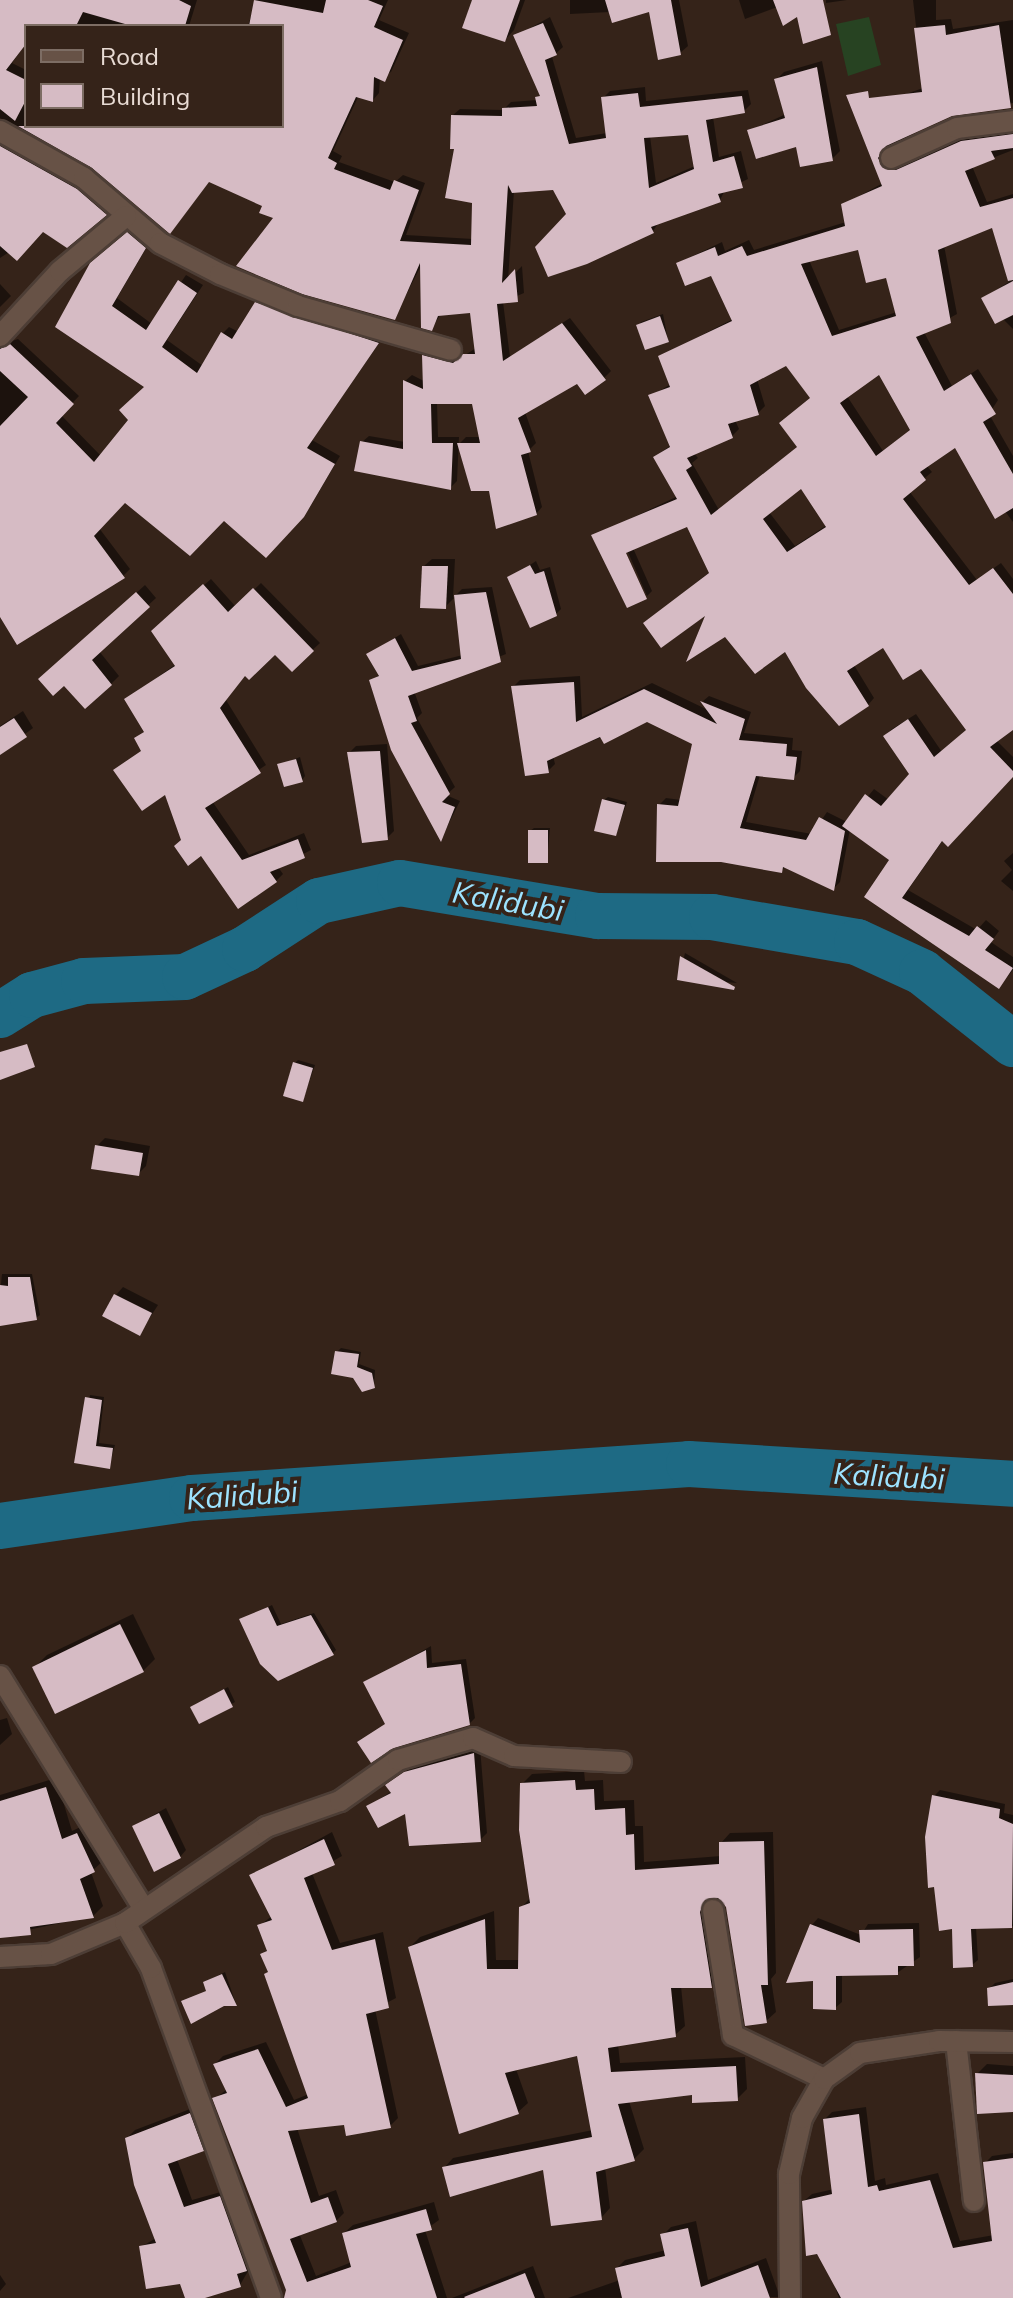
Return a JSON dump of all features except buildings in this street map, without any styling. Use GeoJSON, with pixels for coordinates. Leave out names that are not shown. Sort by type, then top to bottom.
{"type":"FeatureCollection","features":[{"type":"Feature","properties":{"kind":"street"},"geometry":{"type":"LineString","coordinates":[[891,158],[957,128],[1013,121]]}},
{"type":"Feature","properties":{"kind":"street"},"geometry":{"type":"LineString","coordinates":[[0,131],[84,178],[160,243],[220,274],[298,306],[451,350]]}},
{"type":"Feature","properties":{"kind":"street"},"geometry":{"type":"LineString","coordinates":[[0,336],[60,271],[126,216]]}},
{"type":"Feature","properties":{"kind":"street"},"geometry":{"type":"LineString","coordinates":[[0,1676],[144,1909]]}},
{"type":"Feature","properties":{"kind":"street"},"geometry":{"type":"LineString","coordinates":[[0,1957],[51,1954],[125,1923],[266,1827],[340,1801],[398,1760],[473,1738],[514,1756],[621,1762]]}},
{"type":"Feature","properties":{"kind":"street"},"geometry":{"type":"LineString","coordinates":[[713,1910],[733,2035],[824,2079]]}},
{"type":"Feature","properties":{"kind":"street"},"geometry":{"type":"LineString","coordinates":[[125,1923],[151,1968],[271,2298]]}},
{"type":"Feature","properties":{"kind":"street"},"geometry":{"type":"LineString","coordinates":[[956,2041],[974,2201]]}},
{"type":"Feature","properties":{"kind":"street"},"geometry":{"type":"LineString","coordinates":[[790,2298],[789,2174],[802,2118],[824,2079],[860,2053],[956,2041],[1013,2042]]}},
{"type":"Feature","properties":{"kind":"green space"},"geometry":{"type":"Polygon","coordinates":[[[869,17],[881,65],[848,76],[836,24],[869,17]]]}},
{"type":"Feature","properties":{"kind":"waterway","name":"Kalidubi"},"geometry":{"type":"LineString","coordinates":[[0,1015],[32,995],[84,981],[185,977],[245,949],[319,901],[400,883],[598,916],[712,917],[857,942],[922,972],[1013,1044]]}},
{"type":"Feature","properties":{"kind":"waterway","name":"Kalidubi"},"geometry":{"type":"LineString","coordinates":[[0,1526],[192,1498],[689,1464],[1013,1484]]}}]}
